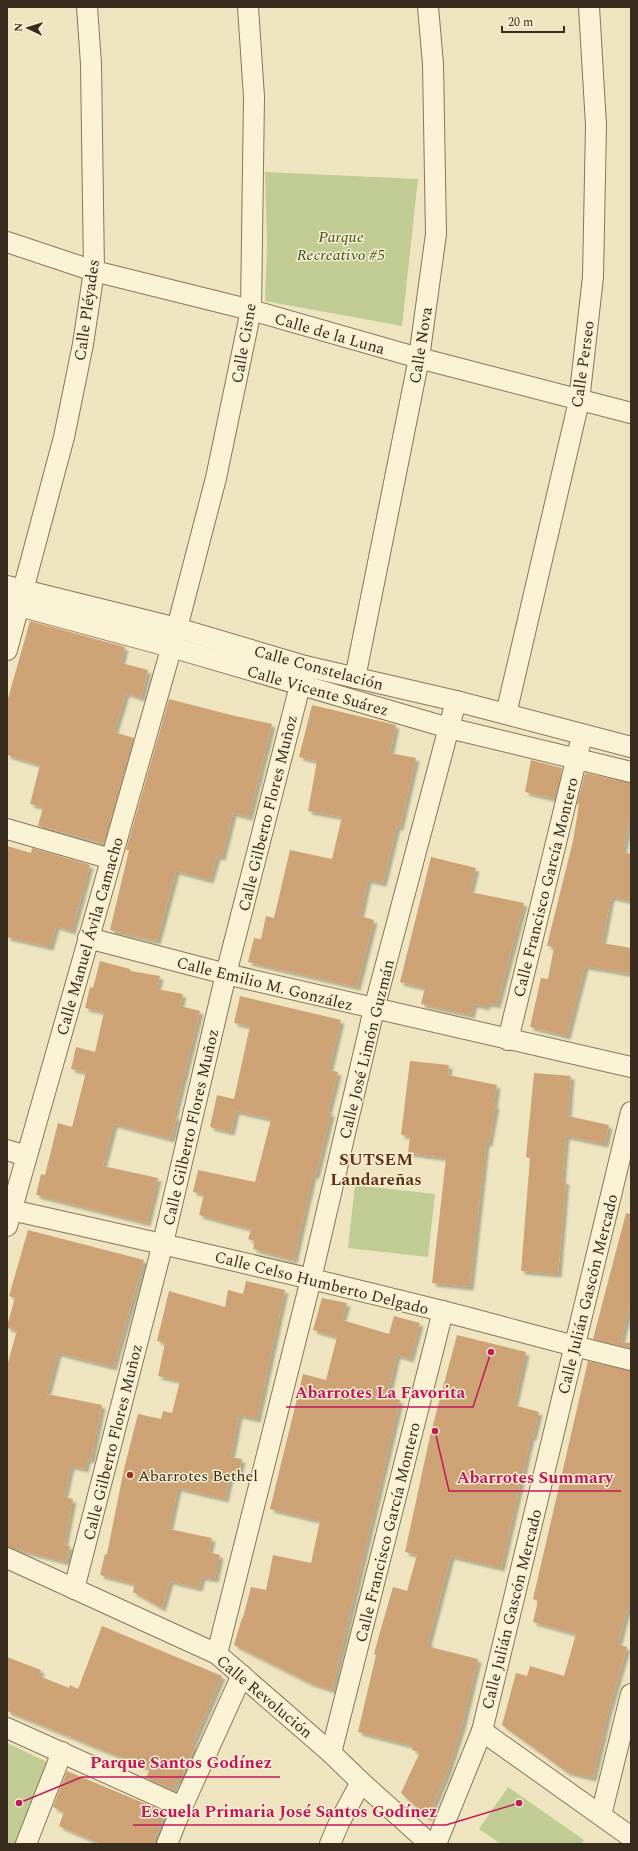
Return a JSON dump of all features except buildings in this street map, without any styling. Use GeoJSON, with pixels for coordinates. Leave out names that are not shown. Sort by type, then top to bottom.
{"type":"FeatureCollection","features":[{"type":"Feature","properties":{"kind":"street","name":"Calle Pléyades"},"geometry":{"type":"LineString","coordinates":[[7,650],[14,596],[64,436],[83,344],[94,271],[91,64],[87,7]]}},
{"type":"Feature","properties":{"kind":"street","name":"Calle Cisne"},"geometry":{"type":"LineString","coordinates":[[171,647],[216,478],[251,310],[254,97],[248,7]]}},
{"type":"Feature","properties":{"kind":"street","name":"Calle Nova"},"geometry":{"type":"LineString","coordinates":[[355,678],[419,358],[436,234],[433,64],[428,7]]}},
{"type":"Feature","properties":{"kind":"street","name":"Calle Perseo"},"geometry":{"type":"LineString","coordinates":[[506,714],[579,401],[593,277],[596,125],[589,7]]}},
{"type":"Feature","properties":{"kind":"street","name":"Calle de la Luna"},"geometry":{"type":"LineString","coordinates":[[7,242],[94,271],[251,310],[419,358],[579,401],[631,413]]}},
{"type":"Feature","properties":{"kind":"street","name":"Calle Constelación"},"geometry":{"type":"LineString","coordinates":[[14,596],[177,628],[305,666],[456,701],[631,747]]}},
{"type":"Feature","properties":{"kind":"street","name":"Calle Vicente Suárez"},"geometry":{"type":"LineString","coordinates":[[14,596],[171,647],[449,728],[576,757],[631,772]]}},
{"type":"Feature","properties":{"kind":"street","name":"Calle Manuel Ávila Camacho"},"geometry":{"type":"LineString","coordinates":[[9,1218],[171,647]]}},
{"type":"Feature","properties":{"kind":"street","name":"Calle Gilberto Flores Muñoz"},"geometry":{"type":"LineString","coordinates":[[74,1589],[163,1243],[226,974],[305,666]]}},
{"type":"Feature","properties":{"kind":"street","name":"Calle José Limón Guzmán"},"geometry":{"type":"LineString","coordinates":[[216,1654],[311,1279],[374,1009],[456,701]]}},
{"type":"Feature","properties":{"kind":"street","name":"Calle Francisco García Montero"},"geometry":{"type":"LineString","coordinates":[[508,1040],[576,757],[583,734]]}},
{"type":"Feature","properties":{"kind":"street"},"geometry":{"type":"LineString","coordinates":[[7,829],[111,859]]}},
{"type":"Feature","properties":{"kind":"street","name":"Calle Emilio M. González"},"geometry":{"type":"LineString","coordinates":[[88,938],[226,974],[508,1040],[631,1067]]}},
{"type":"Feature","properties":{"kind":"street","name":"Calle Julián Gascón Mercado"},"geometry":{"type":"LineString","coordinates":[[436,1844],[482,1731],[631,1112]]}},
{"type":"Feature","properties":{"kind":"street"},"geometry":{"type":"LineString","coordinates":[[7,1150],[26,1156]]}},
{"type":"Feature","properties":{"kind":"street","name":"Calle Celso Humberto Delgado"},"geometry":{"type":"LineString","coordinates":[[9,1218],[163,1243],[443,1311],[574,1347],[631,1360]]}},
{"type":"Feature","properties":{"kind":"street","name":"Calle Francisco García Montero"},"geometry":{"type":"LineString","coordinates":[[331,1753],[443,1311]]}},
{"type":"Feature","properties":{"kind":"street","name":"Calle Revolución"},"geometry":{"type":"LineString","coordinates":[[7,1558],[216,1654],[331,1753],[430,1844]]}},
{"type":"Feature","properties":{"kind":"street"},"geometry":{"type":"LineString","coordinates":[[167,1844],[182,1807],[242,1675]]}},
{"type":"Feature","properties":{"kind":"street"},"geometry":{"type":"LineString","coordinates":[[601,1815],[631,1694]]}},
{"type":"Feature","properties":{"kind":"street"},"geometry":{"type":"LineString","coordinates":[[7,1728],[182,1807]]}},
{"type":"Feature","properties":{"kind":"street"},"geometry":{"type":"LineString","coordinates":[[482,1731],[631,1837]]}},
{"type":"Feature","properties":{"kind":"street"},"geometry":{"type":"LineString","coordinates":[[26,1844],[62,1752]]}},
{"type":"Feature","properties":{"kind":"street"},"geometry":{"type":"LineString","coordinates":[[330,1844],[339,1823],[361,1782]]}},
{"type":"Feature","properties":{"kind":"green space","name":"Parque Recreativo #5"},"geometry":{"type":"Polygon","coordinates":[[[265,172],[418,179],[402,326],[265,301],[267,242],[265,172]]]}},
{"type":"Feature","properties":{"kind":"green space"},"geometry":{"type":"Polygon","coordinates":[[[355,1185],[435,1194],[428,1257],[348,1248],[355,1185]]]}},
{"type":"Feature","properties":{"kind":"green space"},"geometry":{"type":"Polygon","coordinates":[[[7,1743],[47,1762],[16,1844],[7,1844],[7,1743]]]}},
{"type":"Feature","properties":{"kind":"green space"},"geometry":{"type":"Polygon","coordinates":[[[508,1787],[584,1840],[581,1844],[501,1844],[479,1829],[508,1787]]]}},
{"type":"Feature","properties":{"kind":"place","name":"Abarrotes La Favorita"},"geometry":{"type":"Point","coordinates":[491,1352]}},
{"type":"Feature","properties":{"kind":"place","name":"Abarrotes Summary"},"geometry":{"type":"Point","coordinates":[435,1431]}},
{"type":"Feature","properties":{"kind":"place","name":"Abarrotes Bethel"},"geometry":{"type":"Point","coordinates":[130,1475]}},
{"type":"Feature","properties":{"kind":"place","name":"Parque Santos Godínez"},"geometry":{"type":"Point","coordinates":[19,1803]}},
{"type":"Feature","properties":{"kind":"place","name":"Escuela Primaria José Santos Godínez"},"geometry":{"type":"Point","coordinates":[519,1803]}},
{"type":"Feature","properties":{"kind":"district","name":"SUTSEM Landareñas"},"geometry":{"type":"Point","coordinates":[376,1169]}}]}
